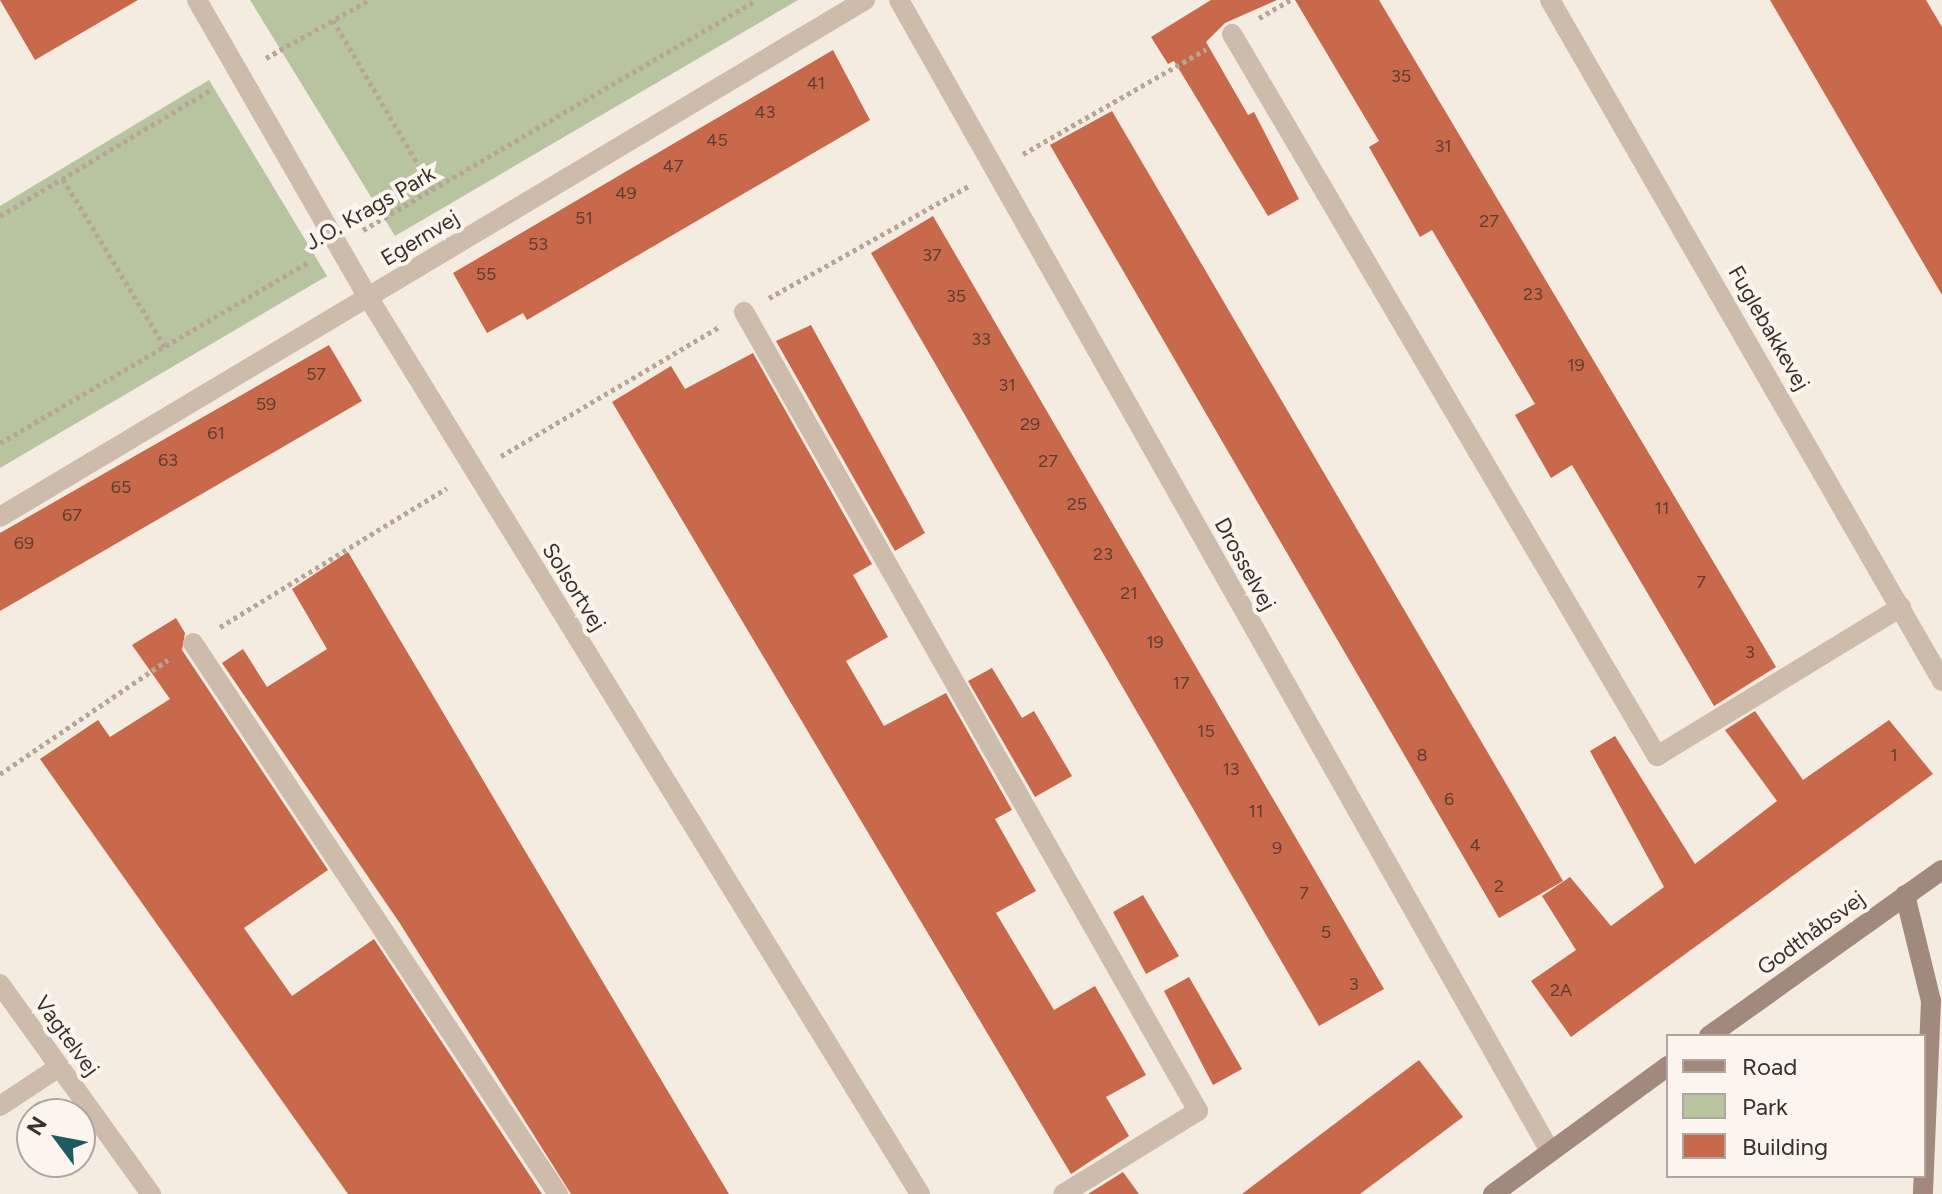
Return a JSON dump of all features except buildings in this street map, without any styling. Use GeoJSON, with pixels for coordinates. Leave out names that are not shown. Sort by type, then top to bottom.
{"type":"FeatureCollection","features":[{"type":"Feature","properties":{"kind":"street","name":"Solsortvej"},"geometry":{"type":"LineString","coordinates":[[197,0],[368,297],[920,1194]]}},
{"type":"Feature","properties":{"kind":"street","name":"Egernvej"},"geometry":{"type":"LineString","coordinates":[[0,517],[865,0]]}},
{"type":"Feature","properties":{"kind":"street","name":"Drosselvej"},"geometry":{"type":"LineString","coordinates":[[899,0],[1550,1151]]}},
{"type":"Feature","properties":{"kind":"street","name":"Fuglebakkevej"},"geometry":{"type":"LineString","coordinates":[[1550,0],[1942,681]]}},
{"type":"Feature","properties":{"kind":"street"},"geometry":{"type":"LineString","coordinates":[[1232,34],[1657,756],[1901,607]]}},
{"type":"Feature","properties":{"kind":"street"},"geometry":{"type":"LineString","coordinates":[[744,312],[1198,1111],[1063,1194]]}},
{"type":"Feature","properties":{"kind":"street"},"geometry":{"type":"LineString","coordinates":[[193,643],[558,1194]]}},
{"type":"Feature","properties":{"kind":"street","name":"Godthåbsvej"},"geometry":{"type":"LineString","coordinates":[[1712,1034],[1942,870]]}},
{"type":"Feature","properties":{"kind":"street"},"geometry":{"type":"LineString","coordinates":[[1905,895],[1931,1001],[1926,1096]]}},
{"type":"Feature","properties":{"kind":"street","name":"Vagtelvej"},"geometry":{"type":"LineString","coordinates":[[0,984],[151,1194]]}},
{"type":"Feature","properties":{"kind":"street"},"geometry":{"type":"LineString","coordinates":[[0,1106],[59,1067]]}},
{"type":"Feature","properties":{"kind":"street"},"geometry":{"type":"LineString","coordinates":[[1493,1194],[1666,1067]]}},
{"type":"Feature","properties":{"kind":"path"},"geometry":{"type":"LineString","coordinates":[[0,216],[239,73],[369,0]]}},
{"type":"Feature","properties":{"kind":"path","name":"J.O. Krags Park"},"geometry":{"type":"LineString","coordinates":[[0,443],[756,0]]}},
{"type":"Feature","properties":{"kind":"path"},"geometry":{"type":"LineString","coordinates":[[0,774],[193,643],[475,472],[744,312],[1290,0]]}},
{"type":"Feature","properties":{"kind":"path"},"geometry":{"type":"LineString","coordinates":[[333,20],[433,190]]}},
{"type":"Feature","properties":{"kind":"path"},"geometry":{"type":"LineString","coordinates":[[63,179],[165,347]]}},
{"type":"Feature","properties":{"kind":"green space"},"geometry":{"type":"Polygon","coordinates":[[[250,0],[798,0],[395,236],[250,0]]]}},
{"type":"Feature","properties":{"kind":"green space"},"geometry":{"type":"Polygon","coordinates":[[[209,80],[327,276],[0,468],[0,206],[209,80]]]}}]}
